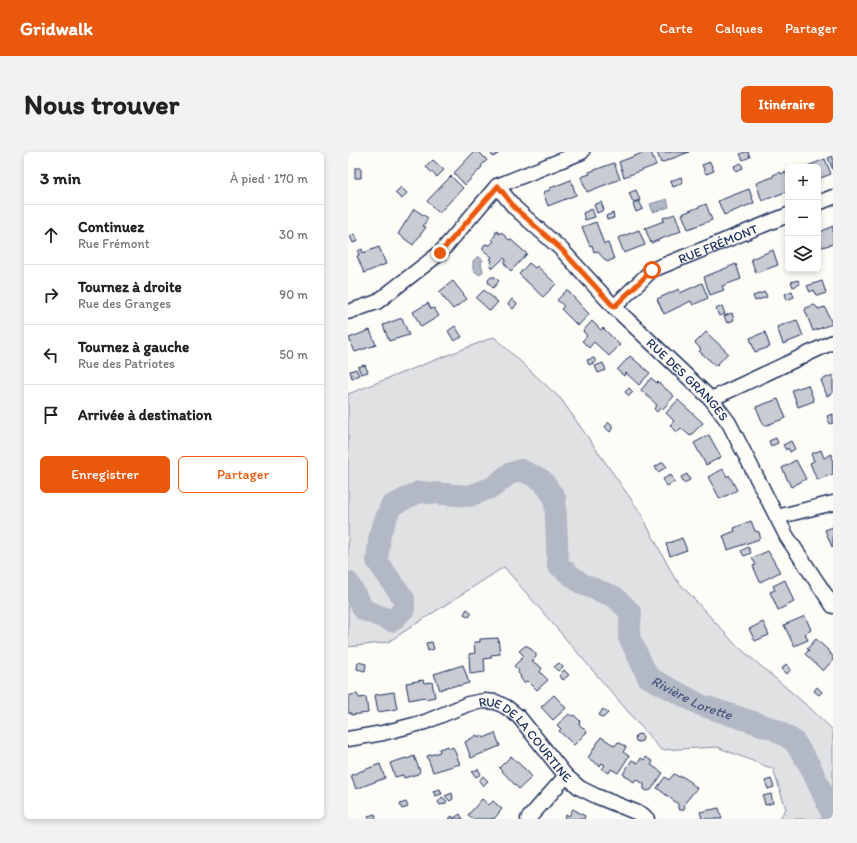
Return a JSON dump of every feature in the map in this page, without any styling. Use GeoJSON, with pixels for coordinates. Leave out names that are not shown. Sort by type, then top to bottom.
{"type":"FeatureCollection","features":[{"type":"Feature","properties":{"kind":"street"},"geometry":{"type":"LineString","coordinates":[[348,312],[377,302],[440,253],[498,186],[582,152]]}},
{"type":"Feature","properties":{"kind":"street","name":"RUE DES GRANGES"},"geometry":{"type":"LineString","coordinates":[[498,186],[515,208],[562,250],[614,307],[711,399],[729,423],[787,537],[833,606]]}},
{"type":"Feature","properties":{"kind":"street"},"geometry":{"type":"LineString","coordinates":[[821,202],[833,197]]}},
{"type":"Feature","properties":{"kind":"street","name":"RUE FRÉMONT"},"geometry":{"type":"LineString","coordinates":[[614,307],[652,270],[785,216]]}},
{"type":"Feature","properties":{"kind":"street"},"geometry":{"type":"LineString","coordinates":[[711,399],[833,342]]}},
{"type":"Feature","properties":{"kind":"street"},"geometry":{"type":"LineString","coordinates":[[777,517],[833,503]]}},
{"type":"Feature","properties":{"kind":"street","name":"RUE DE LA COURTINE"},"geometry":{"type":"LineString","coordinates":[[348,739],[383,733],[425,722],[468,704],[484,701],[496,702],[506,707],[518,717],[566,776],[580,788],[643,815],[647,819]]}},
{"type":"Feature","properties":{"kind":"street"},"geometry":{"type":"LineString","coordinates":[[528,819],[566,776]]}},
{"type":"Feature","properties":{"kind":"shaded area"},"geometry":{"type":"Polygon","coordinates":[[[667,199],[669,207],[653,212],[650,204],[667,199]]]}},
{"type":"Feature","properties":{"kind":"shaded area"},"geometry":{"type":"Polygon","coordinates":[[[478,256],[483,260],[481,263],[483,271],[480,275],[473,270],[473,261],[478,256]]]}},
{"type":"Feature","properties":{"kind":"shaded area"},"geometry":{"type":"Polygon","coordinates":[[[494,337],[561,399],[640,512],[674,577],[735,644],[810,708],[833,730],[833,819],[779,819],[786,809],[773,769],[717,747],[661,750],[504,567],[388,642],[348,647],[348,394],[494,337]]]}},
{"type":"Feature","properties":{"kind":"building"},"geometry":{"type":"Polygon","coordinates":[[[474,152],[479,152],[487,160],[465,185],[454,173],[474,152]]]}},
{"type":"Feature","properties":{"kind":"building"},"geometry":{"type":"Polygon","coordinates":[[[490,152],[501,152],[493,157],[490,152]]]}},
{"type":"Feature","properties":{"kind":"building"},"geometry":{"type":"Polygon","coordinates":[[[645,152],[651,152],[656,165],[624,177],[619,162],[645,152]]]}},
{"type":"Feature","properties":{"kind":"building"},"geometry":{"type":"Polygon","coordinates":[[[657,152],[689,152],[661,163],[657,152]]]}},
{"type":"Feature","properties":{"kind":"building"},"geometry":{"type":"Polygon","coordinates":[[[748,152],[750,157],[743,160],[740,154],[748,152]]]}},
{"type":"Feature","properties":{"kind":"building"},"geometry":{"type":"Polygon","coordinates":[[[833,156],[833,170],[828,158],[833,156]]]}},
{"type":"Feature","properties":{"kind":"building"},"geometry":{"type":"Polygon","coordinates":[[[825,159],[831,174],[821,178],[821,164],[812,164],[825,159]]]}},
{"type":"Feature","properties":{"kind":"building"},"geometry":{"type":"Polygon","coordinates":[[[433,160],[444,170],[437,177],[426,167],[433,160]]]}},
{"type":"Feature","properties":{"kind":"building"},"geometry":{"type":"Polygon","coordinates":[[[710,162],[714,171],[706,174],[702,165],[710,162]]]}},
{"type":"Feature","properties":{"kind":"building"},"geometry":{"type":"Polygon","coordinates":[[[614,163],[620,179],[587,192],[581,177],[590,174],[589,172],[614,163]]]}},
{"type":"Feature","properties":{"kind":"building"},"geometry":{"type":"Polygon","coordinates":[[[741,163],[743,168],[736,171],[734,166],[741,163]]]}},
{"type":"Feature","properties":{"kind":"building"},"geometry":{"type":"Polygon","coordinates":[[[355,168],[361,168],[361,178],[355,178],[355,168]]]}},
{"type":"Feature","properties":{"kind":"building"},"geometry":{"type":"Polygon","coordinates":[[[780,172],[781,174],[785,172],[785,192],[762,201],[756,183],[773,177],[773,175],[780,172]]]}},
{"type":"Feature","properties":{"kind":"building"},"geometry":{"type":"Polygon","coordinates":[[[451,176],[463,188],[439,213],[427,201],[451,176]]]}},
{"type":"Feature","properties":{"kind":"building"},"geometry":{"type":"Polygon","coordinates":[[[681,177],[683,183],[673,187],[671,181],[681,177]]]}},
{"type":"Feature","properties":{"kind":"building"},"geometry":{"type":"Polygon","coordinates":[[[571,180],[576,195],[548,206],[543,192],[571,180]]]}},
{"type":"Feature","properties":{"kind":"building"},"geometry":{"type":"Polygon","coordinates":[[[401,187],[407,193],[402,199],[395,193],[401,187]]]}},
{"type":"Feature","properties":{"kind":"building"},"geometry":{"type":"Polygon","coordinates":[[[749,189],[754,203],[724,215],[718,201],[749,189]]]}},
{"type":"Feature","properties":{"kind":"building"},"geometry":{"type":"Polygon","coordinates":[[[636,190],[640,200],[633,202],[629,193],[636,190]]]}},
{"type":"Feature","properties":{"kind":"building"},"geometry":{"type":"Polygon","coordinates":[[[639,201],[643,209],[636,212],[633,204],[639,201]]]}},
{"type":"Feature","properties":{"kind":"building"},"geometry":{"type":"Polygon","coordinates":[[[601,202],[604,210],[597,213],[594,205],[601,202]]]}},
{"type":"Feature","properties":{"kind":"building"},"geometry":{"type":"Polygon","coordinates":[[[706,204],[712,220],[688,229],[682,214],[706,204]]]}},
{"type":"Feature","properties":{"kind":"building"},"geometry":{"type":"Polygon","coordinates":[[[414,209],[428,218],[423,226],[426,227],[413,245],[398,234],[414,209]]]}},
{"type":"Feature","properties":{"kind":"building"},"geometry":{"type":"Polygon","coordinates":[[[592,209],[595,217],[585,220],[583,213],[592,209]]]}},
{"type":"Feature","properties":{"kind":"building"},"geometry":{"type":"Polygon","coordinates":[[[613,213],[614,218],[607,220],[606,216],[613,213]]]}},
{"type":"Feature","properties":{"kind":"building"},"geometry":{"type":"Polygon","coordinates":[[[675,214],[681,231],[651,243],[645,228],[664,221],[663,218],[675,214]]]}},
{"type":"Feature","properties":{"kind":"building"},"geometry":{"type":"Polygon","coordinates":[[[596,222],[604,244],[608,243],[614,259],[607,262],[597,251],[594,252],[592,245],[590,246],[582,227],[596,222]]]}},
{"type":"Feature","properties":{"kind":"building"},"geometry":{"type":"Polygon","coordinates":[[[833,226],[833,244],[822,247],[821,232],[833,226]]]}},
{"type":"Feature","properties":{"kind":"building"},"geometry":{"type":"Polygon","coordinates":[[[639,230],[645,245],[624,253],[618,238],[639,230]]]}},
{"type":"Feature","properties":{"kind":"building"},"geometry":{"type":"Polygon","coordinates":[[[497,231],[499,234],[501,232],[527,254],[511,271],[504,263],[506,260],[504,258],[493,268],[490,266],[492,260],[490,259],[492,257],[483,250],[485,244],[490,245],[494,241],[492,239],[497,231]]]}},
{"type":"Feature","properties":{"kind":"building"},"geometry":{"type":"Polygon","coordinates":[[[355,234],[358,241],[353,243],[350,236],[355,234]]]}},
{"type":"Feature","properties":{"kind":"building"},"geometry":{"type":"Polygon","coordinates":[[[379,247],[386,264],[364,273],[357,256],[359,255],[358,251],[362,249],[363,253],[379,247]]]}},
{"type":"Feature","properties":{"kind":"building"},"geometry":{"type":"Polygon","coordinates":[[[773,250],[778,265],[756,273],[751,259],[773,250]]]}},
{"type":"Feature","properties":{"kind":"building"},"geometry":{"type":"Polygon","coordinates":[[[529,263],[535,268],[537,266],[556,284],[543,297],[519,274],[529,263]]]}},
{"type":"Feature","properties":{"kind":"building"},"geometry":{"type":"Polygon","coordinates":[[[736,264],[741,279],[722,286],[724,290],[710,295],[704,277],[736,264]]]}},
{"type":"Feature","properties":{"kind":"building"},"geometry":{"type":"Polygon","coordinates":[[[491,277],[495,277],[499,281],[493,288],[489,284],[488,280],[491,277]]]}},
{"type":"Feature","properties":{"kind":"building"},"geometry":{"type":"Polygon","coordinates":[[[798,280],[800,284],[793,287],[791,282],[798,280]]]}},
{"type":"Feature","properties":{"kind":"building"},"geometry":{"type":"Polygon","coordinates":[[[453,281],[467,299],[453,309],[439,292],[453,281]]]}},
{"type":"Feature","properties":{"kind":"building"},"geometry":{"type":"Polygon","coordinates":[[[822,281],[826,293],[817,296],[814,290],[810,292],[807,286],[822,281]]]}},
{"type":"Feature","properties":{"kind":"building"},"geometry":{"type":"Polygon","coordinates":[[[702,283],[708,298],[693,305],[691,301],[664,314],[657,299],[679,289],[680,293],[702,283]]]}},
{"type":"Feature","properties":{"kind":"building"},"geometry":{"type":"Polygon","coordinates":[[[484,290],[498,302],[490,311],[476,298],[484,290]]]}},
{"type":"Feature","properties":{"kind":"building"},"geometry":{"type":"Polygon","coordinates":[[[567,290],[589,314],[578,326],[561,309],[564,306],[557,300],[567,290]]]}},
{"type":"Feature","properties":{"kind":"building"},"geometry":{"type":"Polygon","coordinates":[[[792,291],[794,297],[787,300],[785,294],[792,291]]]}},
{"type":"Feature","properties":{"kind":"building"},"geometry":{"type":"Polygon","coordinates":[[[765,292],[767,297],[755,301],[753,296],[765,292]]]}},
{"type":"Feature","properties":{"kind":"building"},"geometry":{"type":"Polygon","coordinates":[[[512,299],[517,304],[513,309],[508,304],[512,299]]]}},
{"type":"Feature","properties":{"kind":"building"},"geometry":{"type":"Polygon","coordinates":[[[428,303],[431,309],[434,308],[439,316],[421,327],[413,312],[428,303]]]}},
{"type":"Feature","properties":{"kind":"building"},"geometry":{"type":"Polygon","coordinates":[[[814,305],[818,309],[825,307],[832,324],[813,331],[805,310],[806,308],[814,305]]]}},
{"type":"Feature","properties":{"kind":"building"},"geometry":{"type":"Polygon","coordinates":[[[722,306],[725,314],[719,316],[716,309],[722,306]]]}},
{"type":"Feature","properties":{"kind":"building"},"geometry":{"type":"Polygon","coordinates":[[[732,313],[734,320],[727,323],[724,316],[732,313]]]}},
{"type":"Feature","properties":{"kind":"building"},"geometry":{"type":"Polygon","coordinates":[[[402,318],[409,335],[389,341],[383,325],[402,318]]]}},
{"type":"Feature","properties":{"kind":"building"},"geometry":{"type":"Polygon","coordinates":[[[797,320],[803,336],[783,344],[777,327],[797,320]]]}},
{"type":"Feature","properties":{"kind":"building"},"geometry":{"type":"Polygon","coordinates":[[[592,321],[601,330],[603,328],[620,345],[609,356],[594,342],[589,348],[582,341],[587,336],[583,331],[592,321]]]}},
{"type":"Feature","properties":{"kind":"building"},"geometry":{"type":"Polygon","coordinates":[[[455,326],[462,337],[454,341],[448,331],[455,326]]]}},
{"type":"Feature","properties":{"kind":"building"},"geometry":{"type":"Polygon","coordinates":[[[370,330],[376,345],[355,352],[349,338],[370,330]]]}},
{"type":"Feature","properties":{"kind":"building"},"geometry":{"type":"Polygon","coordinates":[[[706,332],[728,353],[716,366],[699,351],[701,349],[695,343],[706,332]]]}},
{"type":"Feature","properties":{"kind":"building"},"geometry":{"type":"Polygon","coordinates":[[[765,332],[770,347],[755,352],[750,338],[765,332]]]}},
{"type":"Feature","properties":{"kind":"building"},"geometry":{"type":"Polygon","coordinates":[[[630,356],[650,373],[639,385],[626,373],[624,376],[617,370],[630,356]]]}},
{"type":"Feature","properties":{"kind":"building"},"geometry":{"type":"Polygon","coordinates":[[[594,358],[596,362],[589,365],[587,360],[594,358]]]}},
{"type":"Feature","properties":{"kind":"building"},"geometry":{"type":"Polygon","coordinates":[[[603,363],[606,370],[598,373],[595,366],[603,363]]]}},
{"type":"Feature","properties":{"kind":"building"},"geometry":{"type":"Polygon","coordinates":[[[365,365],[368,372],[361,374],[358,367],[365,365]]]}},
{"type":"Feature","properties":{"kind":"building"},"geometry":{"type":"Polygon","coordinates":[[[356,369],[359,375],[352,378],[350,371],[356,369]]]}},
{"type":"Feature","properties":{"kind":"building"},"geometry":{"type":"Polygon","coordinates":[[[833,375],[833,393],[827,396],[821,380],[833,375]]]}},
{"type":"Feature","properties":{"kind":"building"},"geometry":{"type":"Polygon","coordinates":[[[651,378],[674,396],[662,410],[660,408],[657,412],[654,409],[657,405],[641,390],[651,378]]]}},
{"type":"Feature","properties":{"kind":"building"},"geometry":{"type":"Polygon","coordinates":[[[808,385],[814,401],[798,407],[792,390],[808,385]]]}},
{"type":"Feature","properties":{"kind":"building"},"geometry":{"type":"Polygon","coordinates":[[[629,388],[633,392],[629,396],[625,392],[629,388]]]}},
{"type":"Feature","properties":{"kind":"building"},"geometry":{"type":"Polygon","coordinates":[[[778,399],[786,418],[764,426],[756,407],[778,399]]]}},
{"type":"Feature","properties":{"kind":"building"},"geometry":{"type":"Polygon","coordinates":[[[678,400],[703,423],[690,436],[681,428],[677,432],[670,425],[674,421],[666,413],[678,400]]]}},
{"type":"Feature","properties":{"kind":"building"},"geometry":{"type":"Polygon","coordinates":[[[833,414],[833,423],[830,424],[827,416],[833,414]]]}},
{"type":"Feature","properties":{"kind":"building"},"geometry":{"type":"Polygon","coordinates":[[[609,422],[612,425],[610,432],[605,427],[609,422]]]}},
{"type":"Feature","properties":{"kind":"building"},"geometry":{"type":"Polygon","coordinates":[[[709,435],[721,457],[706,465],[694,443],[709,435]]]}},
{"type":"Feature","properties":{"kind":"building"},"geometry":{"type":"Polygon","coordinates":[[[776,438],[778,443],[771,446],[769,441],[776,438]]]}},
{"type":"Feature","properties":{"kind":"building"},"geometry":{"type":"Polygon","coordinates":[[[791,441],[795,449],[790,452],[788,448],[786,450],[783,445],[791,441]]]}},
{"type":"Feature","properties":{"kind":"building"},"geometry":{"type":"Polygon","coordinates":[[[821,450],[824,458],[832,454],[833,474],[817,480],[810,463],[814,461],[811,454],[821,450]]]}},
{"type":"Feature","properties":{"kind":"building"},"geometry":{"type":"Polygon","coordinates":[[[796,460],[806,479],[791,487],[782,468],[796,460]]]}},
{"type":"Feature","properties":{"kind":"building"},"geometry":{"type":"Polygon","coordinates":[[[663,462],[667,467],[658,472],[655,467],[663,462]]]}},
{"type":"Feature","properties":{"kind":"building"},"geometry":{"type":"Polygon","coordinates":[[[723,469],[727,477],[729,475],[737,490],[720,499],[708,477],[723,469]]]}},
{"type":"Feature","properties":{"kind":"building"},"geometry":{"type":"Polygon","coordinates":[[[687,474],[690,480],[684,483],[681,477],[687,474]]]}},
{"type":"Feature","properties":{"kind":"building"},"geometry":{"type":"Polygon","coordinates":[[[671,475],[675,482],[667,486],[663,479],[671,475]]]}},
{"type":"Feature","properties":{"kind":"building"},"geometry":{"type":"Polygon","coordinates":[[[751,521],[755,531],[759,532],[759,539],[728,550],[723,536],[735,531],[734,528],[751,521]]]}},
{"type":"Feature","properties":{"kind":"building"},"geometry":{"type":"Polygon","coordinates":[[[833,527],[833,546],[832,547],[825,530],[833,527]]]}},
{"type":"Feature","properties":{"kind":"building"},"geometry":{"type":"Polygon","coordinates":[[[682,538],[687,550],[670,556],[666,544],[682,538]]]}},
{"type":"Feature","properties":{"kind":"building"},"geometry":{"type":"Polygon","coordinates":[[[748,547],[751,553],[744,556],[741,551],[748,547]]]}},
{"type":"Feature","properties":{"kind":"building"},"geometry":{"type":"Polygon","coordinates":[[[768,551],[780,572],[760,582],[753,566],[756,565],[752,558],[768,551]]]}},
{"type":"Feature","properties":{"kind":"building"},"geometry":{"type":"Polygon","coordinates":[[[785,580],[794,602],[778,610],[770,592],[775,590],[773,586],[785,580]]]}},
{"type":"Feature","properties":{"kind":"building"},"geometry":{"type":"Polygon","coordinates":[[[467,609],[472,613],[469,617],[464,614],[467,609]]]}},
{"type":"Feature","properties":{"kind":"building"},"geometry":{"type":"Polygon","coordinates":[[[805,616],[811,630],[805,634],[808,640],[794,646],[784,625],[805,616]]]}},
{"type":"Feature","properties":{"kind":"building"},"geometry":{"type":"Polygon","coordinates":[[[763,622],[769,635],[755,641],[749,629],[763,622]]]}},
{"type":"Feature","properties":{"kind":"building"},"geometry":{"type":"Polygon","coordinates":[[[498,638],[500,654],[491,655],[491,658],[484,659],[485,672],[470,674],[469,654],[475,653],[474,642],[480,642],[480,639],[498,638]]]}},
{"type":"Feature","properties":{"kind":"building"},"geometry":{"type":"Polygon","coordinates":[[[816,639],[833,656],[833,660],[823,671],[805,654],[809,650],[807,649],[816,639]]]}},
{"type":"Feature","properties":{"kind":"building"},"geometry":{"type":"Polygon","coordinates":[[[432,642],[434,649],[428,651],[426,643],[432,642]]]}},
{"type":"Feature","properties":{"kind":"building"},"geometry":{"type":"Polygon","coordinates":[[[525,646],[528,646],[536,654],[536,657],[532,661],[542,668],[540,672],[548,680],[537,690],[529,682],[526,681],[524,683],[518,673],[519,671],[514,666],[524,656],[519,651],[525,646]]]}},
{"type":"Feature","properties":{"kind":"building"},"geometry":{"type":"Polygon","coordinates":[[[358,662],[366,664],[365,671],[357,669],[358,662]]]}},
{"type":"Feature","properties":{"kind":"building"},"geometry":{"type":"Polygon","coordinates":[[[559,663],[563,667],[558,671],[554,667],[559,663]]]}},
{"type":"Feature","properties":{"kind":"building"},"geometry":{"type":"Polygon","coordinates":[[[786,664],[791,669],[787,674],[782,669],[786,664]]]}},
{"type":"Feature","properties":{"kind":"building"},"geometry":{"type":"Polygon","coordinates":[[[463,665],[469,683],[458,686],[449,686],[440,690],[434,674],[463,665]]]}},
{"type":"Feature","properties":{"kind":"building"},"geometry":{"type":"Polygon","coordinates":[[[564,670],[569,675],[563,680],[559,676],[564,670]]]}},
{"type":"Feature","properties":{"kind":"building"},"geometry":{"type":"Polygon","coordinates":[[[423,680],[424,683],[432,682],[435,697],[425,699],[424,697],[409,700],[406,683],[423,680]]]}},
{"type":"Feature","properties":{"kind":"building"},"geometry":{"type":"Polygon","coordinates":[[[817,687],[822,692],[819,695],[814,691],[817,687]]]}},
{"type":"Feature","properties":{"kind":"building"},"geometry":{"type":"Polygon","coordinates":[[[394,692],[397,709],[378,712],[375,695],[394,692]]]}},
{"type":"Feature","properties":{"kind":"building"},"geometry":{"type":"Polygon","coordinates":[[[357,694],[359,698],[366,697],[368,713],[351,715],[351,713],[348,713],[348,697],[357,694]]]}},
{"type":"Feature","properties":{"kind":"building"},"geometry":{"type":"Polygon","coordinates":[[[554,695],[566,708],[553,720],[541,707],[554,695]]]}},
{"type":"Feature","properties":{"kind":"building"},"geometry":{"type":"Polygon","coordinates":[[[603,709],[608,713],[603,718],[599,715],[603,709]]]}},
{"type":"Feature","properties":{"kind":"building"},"geometry":{"type":"Polygon","coordinates":[[[569,714],[572,716],[574,715],[580,721],[579,724],[587,732],[574,745],[559,731],[561,729],[557,725],[569,714]]]}},
{"type":"Feature","properties":{"kind":"building"},"geometry":{"type":"Polygon","coordinates":[[[495,733],[500,746],[471,758],[465,742],[477,735],[478,737],[482,735],[484,738],[495,733]]]}},
{"type":"Feature","properties":{"kind":"building"},"geometry":{"type":"Polygon","coordinates":[[[639,734],[642,735],[642,741],[639,742],[636,741],[635,738],[636,735],[639,734]]]}},
{"type":"Feature","properties":{"kind":"building"},"geometry":{"type":"Polygon","coordinates":[[[601,737],[615,746],[618,742],[626,747],[623,752],[629,756],[618,773],[611,769],[609,773],[602,769],[605,765],[602,763],[600,766],[588,758],[601,737]]]}},
{"type":"Feature","properties":{"kind":"building"},"geometry":{"type":"Polygon","coordinates":[[[448,746],[449,749],[453,747],[460,764],[433,772],[427,756],[440,752],[439,749],[448,746]]]}},
{"type":"Feature","properties":{"kind":"building"},"geometry":{"type":"Polygon","coordinates":[[[414,756],[420,771],[418,774],[404,778],[403,775],[395,777],[390,763],[414,756]]]}},
{"type":"Feature","properties":{"kind":"building"},"geometry":{"type":"Polygon","coordinates":[[[511,756],[532,777],[519,789],[499,768],[511,756]]]}},
{"type":"Feature","properties":{"kind":"building"},"geometry":{"type":"Polygon","coordinates":[[[646,757],[653,762],[651,765],[663,773],[651,790],[647,791],[644,789],[644,784],[636,779],[634,782],[623,774],[632,760],[638,763],[641,758],[644,760],[646,757]]]}},
{"type":"Feature","properties":{"kind":"building"},"geometry":{"type":"Polygon","coordinates":[[[380,764],[385,778],[356,789],[351,775],[380,764]]]}},
{"type":"Feature","properties":{"kind":"building"},"geometry":{"type":"Polygon","coordinates":[[[478,769],[481,774],[476,777],[472,772],[478,769]]]}},
{"type":"Feature","properties":{"kind":"building"},"geometry":{"type":"Polygon","coordinates":[[[674,774],[685,778],[697,788],[684,804],[685,807],[683,810],[678,809],[678,804],[657,788],[665,777],[669,780],[674,774]]]}},
{"type":"Feature","properties":{"kind":"building"},"geometry":{"type":"Polygon","coordinates":[[[483,776],[488,781],[483,786],[479,781],[483,776]]]}},
{"type":"Feature","properties":{"kind":"building"},"geometry":{"type":"Polygon","coordinates":[[[771,779],[774,787],[768,789],[765,781],[771,779]]]}},
{"type":"Feature","properties":{"kind":"building"},"geometry":{"type":"Polygon","coordinates":[[[440,789],[442,794],[435,796],[433,791],[440,789]]]}},
{"type":"Feature","properties":{"kind":"building"},"geometry":{"type":"Polygon","coordinates":[[[452,793],[453,799],[450,801],[445,796],[452,793]]]}},
{"type":"Feature","properties":{"kind":"building"},"geometry":{"type":"Polygon","coordinates":[[[771,794],[773,803],[765,805],[763,796],[771,794]]]}},
{"type":"Feature","properties":{"kind":"building"},"geometry":{"type":"Polygon","coordinates":[[[442,797],[447,801],[445,804],[440,805],[438,802],[442,797]]]}},
{"type":"Feature","properties":{"kind":"building"},"geometry":{"type":"Polygon","coordinates":[[[482,799],[489,805],[493,801],[502,809],[494,819],[473,819],[468,815],[482,799]]]}},
{"type":"Feature","properties":{"kind":"building"},"geometry":{"type":"Polygon","coordinates":[[[406,802],[408,807],[402,809],[400,804],[406,802]]]}},
{"type":"Feature","properties":{"kind":"building"},"geometry":{"type":"Polygon","coordinates":[[[719,808],[722,819],[700,819],[702,818],[700,812],[719,808]]]}},
{"type":"Feature","properties":{"kind":"building"},"geometry":{"type":"Polygon","coordinates":[[[573,809],[585,816],[584,819],[564,819],[566,814],[569,816],[573,809]]]}},
{"type":"Feature","properties":{"kind":"building"},"geometry":{"type":"Polygon","coordinates":[[[375,814],[376,818],[369,819],[368,816],[375,814]]]}},
{"type":"Feature","properties":{"kind":"building"},"geometry":{"type":"Polygon","coordinates":[[[460,814],[463,819],[448,819],[452,816],[454,818],[460,814]]]}},
{"type":"Feature","properties":{"kind":"waterway","name":"Rivière Lorette"},"geometry":{"type":"LineString","coordinates":[[348,582],[364,610],[392,621],[404,609],[404,599],[377,561],[380,533],[391,506],[419,492],[469,496],[493,487],[509,474],[521,470],[542,480],[555,498],[558,565],[582,584],[615,597],[631,613],[629,637],[648,677],[701,705],[774,729],[794,741],[810,766],[833,816]]}},
{"type":"Feature","properties":{"kind":"route"},"geometry":{"type":"LineString","coordinates":[[440,253],[498,186],[515,208],[562,250],[614,307],[652,270]]}}]}
